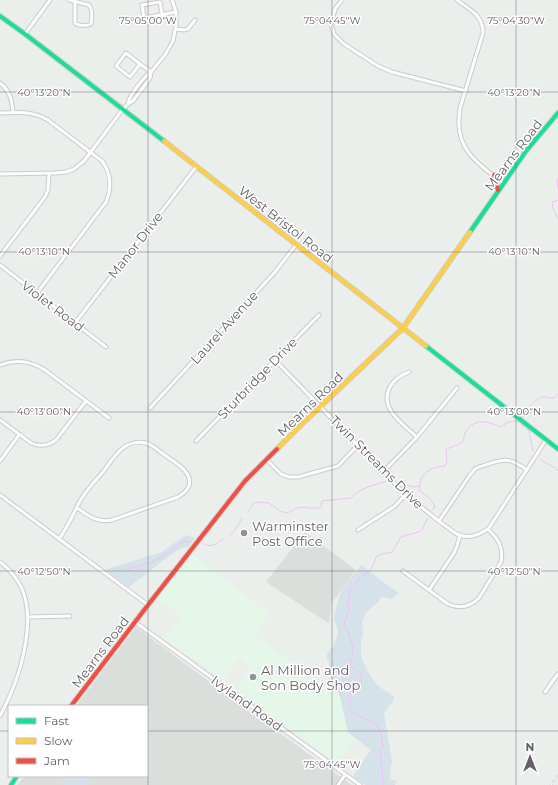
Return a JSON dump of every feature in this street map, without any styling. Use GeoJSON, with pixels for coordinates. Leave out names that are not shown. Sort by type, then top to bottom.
{"type":"FeatureCollection","features":[{"type":"Feature","properties":{"kind":"street"},"geometry":{"type":"LineString","coordinates":[[25,34],[50,0]]}},
{"type":"Feature","properties":{"kind":"street"},"geometry":{"type":"LineString","coordinates":[[69,0],[75,1],[87,4],[91,7],[91,24],[78,25],[75,23],[75,1]]}},
{"type":"Feature","properties":{"kind":"street"},"geometry":{"type":"LineString","coordinates":[[0,174],[61,173],[70,171],[81,164],[128,104],[129,100],[147,75],[165,55],[170,47],[176,29],[176,12],[172,0]]}},
{"type":"Feature","properties":{"kind":"street"},"geometry":{"type":"LineString","coordinates":[[342,0],[335,9],[331,24],[334,34],[344,44],[378,66],[392,72],[466,91]]}},
{"type":"Feature","properties":{"kind":"street"},"geometry":{"type":"LineString","coordinates":[[457,0],[479,18],[483,25],[484,33],[460,108],[458,120],[460,134],[463,145],[471,156],[503,183]]}},
{"type":"Feature","properties":{"kind":"street"},"geometry":{"type":"LineString","coordinates":[[162,14],[160,2],[142,5],[144,18],[176,12]]}},
{"type":"Feature","properties":{"kind":"street","name":"West Bristol Road"},"geometry":{"type":"LineString","coordinates":[[0,16],[123,109],[558,449]]}},
{"type":"Feature","properties":{"kind":"street"},"geometry":{"type":"LineString","coordinates":[[176,29],[188,30],[195,20]]}},
{"type":"Feature","properties":{"kind":"street"},"geometry":{"type":"LineString","coordinates":[[140,64],[130,76],[116,66],[126,53],[151,72]]}},
{"type":"Feature","properties":{"kind":"street"},"geometry":{"type":"LineString","coordinates":[[0,83],[10,94],[13,112]]}},
{"type":"Feature","properties":{"kind":"street"},"geometry":{"type":"LineString","coordinates":[[0,113],[31,113],[43,117],[53,123],[102,161],[108,173],[110,182],[108,198],[104,205],[36,293]]}},
{"type":"Feature","properties":{"kind":"street","name":"Mearns Road"},"geometry":{"type":"LineString","coordinates":[[72,705],[245,481],[402,328],[503,183],[558,113]]}},
{"type":"Feature","properties":{"kind":"street","name":"Manor Drive"},"geometry":{"type":"LineString","coordinates":[[75,323],[196,167]]}},
{"type":"Feature","properties":{"kind":"street"},"geometry":{"type":"LineString","coordinates":[[0,256],[45,197],[48,190],[49,173]]}},
{"type":"Feature","properties":{"kind":"street"},"geometry":{"type":"LineString","coordinates":[[494,175],[498,191]]}},
{"type":"Feature","properties":{"kind":"street","name":"Laurel Avenue"},"geometry":{"type":"LineString","coordinates":[[150,408],[275,272],[296,245]]}},
{"type":"Feature","properties":{"kind":"street","name":"Violet Road"},"geometry":{"type":"LineString","coordinates":[[0,265],[106,347]]}},
{"type":"Feature","properties":{"kind":"street","name":"Sturbridge Drive"},"geometry":{"type":"LineString","coordinates":[[196,441],[319,315]]}},
{"type":"Feature","properties":{"kind":"street","name":"Twin Streams Drive"},"geometry":{"type":"LineString","coordinates":[[275,360],[406,494],[424,510],[452,531],[460,535]]}},
{"type":"Feature","properties":{"kind":"street"},"geometry":{"type":"LineString","coordinates":[[0,365],[20,361],[36,365],[45,370],[109,418]]}},
{"type":"Feature","properties":{"kind":"street"},"geometry":{"type":"LineString","coordinates":[[409,372],[402,374],[388,389],[387,403],[392,413],[417,438]]}},
{"type":"Feature","properties":{"kind":"street"},"geometry":{"type":"LineString","coordinates":[[384,471],[417,438],[457,388]]}},
{"type":"Feature","properties":{"kind":"street"},"geometry":{"type":"LineString","coordinates":[[0,420],[28,441],[36,445],[44,446],[53,443],[60,436],[86,401]]}},
{"type":"Feature","properties":{"kind":"street"},"geometry":{"type":"LineString","coordinates":[[0,461],[19,435]]}},
{"type":"Feature","properties":{"kind":"street"},"geometry":{"type":"LineString","coordinates":[[429,590],[454,553],[460,535],[476,535],[488,529],[546,440]]}},
{"type":"Feature","properties":{"kind":"street"},"geometry":{"type":"LineString","coordinates":[[59,539],[66,530],[77,508],[84,495],[118,453],[127,445],[139,442],[150,445],[180,466],[189,477],[190,483],[188,489],[178,497],[112,520],[106,521],[92,518],[77,508]]}},
{"type":"Feature","properties":{"kind":"street"},"geometry":{"type":"LineString","coordinates":[[266,459],[281,474],[289,477],[298,477],[338,466],[358,446]]}},
{"type":"Feature","properties":{"kind":"street"},"geometry":{"type":"LineString","coordinates":[[439,521],[475,469],[505,460],[516,463],[527,470]]}},
{"type":"Feature","properties":{"kind":"street"},"geometry":{"type":"LineString","coordinates":[[358,530],[395,506],[406,494]]}},
{"type":"Feature","properties":{"kind":"street"},"geometry":{"type":"LineString","coordinates":[[0,495],[148,605]]}},
{"type":"Feature","properties":{"kind":"street"},"geometry":{"type":"LineString","coordinates":[[403,571],[448,604],[455,607],[464,607],[469,605],[479,598],[500,565],[502,551],[499,543],[488,529]]}},
{"type":"Feature","properties":{"kind":"street"},"geometry":{"type":"LineString","coordinates":[[0,562],[11,572],[20,585],[26,602],[28,617],[25,643],[19,672],[11,694],[0,716]]}},
{"type":"Feature","properties":{"kind":"street"},"geometry":{"type":"LineString","coordinates":[[28,617],[70,616]]}},
{"type":"Feature","properties":{"kind":"street","name":"Ivyland Road"},"geometry":{"type":"LineString","coordinates":[[135,622],[360,785]]}},
{"type":"Feature","properties":{"kind":"street"},"geometry":{"type":"LineString","coordinates":[[545,692],[558,674]]}},
{"type":"Feature","properties":{"kind":"street"},"geometry":{"type":"LineString","coordinates":[[338,785],[345,775]]}},
{"type":"Feature","properties":{"kind":"street"},"geometry":{"type":"LineString","coordinates":[[10,785],[16,777]]}},
{"type":"Feature","properties":{"kind":"shaded area"},"geometry":{"type":"Polygon","coordinates":[[[305,532],[356,570],[331,604],[329,623],[266,582],[305,532]]]}},
{"type":"Feature","properties":{"kind":"shaded area"},"geometry":{"type":"Polygon","coordinates":[[[186,535],[195,538],[188,547],[182,548],[172,554],[129,587],[105,569],[162,552],[186,535]]]}},
{"type":"Feature","properties":{"kind":"shaded area"},"geometry":{"type":"Polygon","coordinates":[[[192,554],[269,614],[256,632],[256,636],[300,669],[340,696],[348,732],[355,738],[337,763],[235,690],[251,668],[239,658],[223,680],[165,639],[182,616],[156,598],[192,554]]]}},
{"type":"Feature","properties":{"kind":"shaded area"},"geometry":{"type":"Polygon","coordinates":[[[361,565],[398,593],[392,599],[382,597],[365,614],[362,622],[363,633],[361,641],[361,656],[368,672],[377,685],[394,697],[384,713],[392,761],[390,780],[397,780],[395,785],[366,785],[354,777],[354,774],[371,750],[348,732],[340,696],[331,683],[329,675],[329,662],[327,659],[327,654],[334,645],[337,636],[338,630],[334,620],[341,591],[361,565]]]}},
{"type":"Feature","properties":{"kind":"shaded area"},"geometry":{"type":"Polygon","coordinates":[[[136,627],[239,704],[352,785],[17,785],[23,777],[148,777],[148,705],[77,705],[136,627]]]}},
{"type":"Feature","properties":{"kind":"shaded area"},"geometry":{"type":"Polygon","coordinates":[[[63,777],[87,777],[90,779],[86,785],[63,785],[62,779],[63,777]]]}},
{"type":"Feature","properties":{"kind":"waterway"},"geometry":{"type":"LineString","coordinates":[[558,179],[558,188]]}},
{"type":"Feature","properties":{"kind":"waterway"},"geometry":{"type":"LineString","coordinates":[[558,200],[552,202],[553,209],[558,218]]}},
{"type":"Feature","properties":{"kind":"waterway"},"geometry":{"type":"LineString","coordinates":[[521,419],[527,410],[538,399],[541,397],[554,398],[558,394]]}},
{"type":"Feature","properties":{"kind":"waterway"},"geometry":{"type":"LineString","coordinates":[[432,510],[435,507],[432,502],[420,491],[421,480],[426,472],[434,468],[445,466],[447,461],[446,450],[461,443],[466,431],[478,422],[487,422],[501,427],[508,422],[515,421],[520,423]]}},
{"type":"Feature","properties":{"kind":"waterway"},"geometry":{"type":"LineString","coordinates":[[521,424],[529,431],[533,451]]}},
{"type":"Feature","properties":{"kind":"waterway"},"geometry":{"type":"LineString","coordinates":[[541,460],[558,471]]}},
{"type":"Feature","properties":{"kind":"waterway"},"geometry":{"type":"LineString","coordinates":[[248,512],[254,503],[260,502],[269,503],[280,511],[287,513],[297,508],[317,508],[321,507],[322,501],[351,498],[363,489],[387,481]]}},
{"type":"Feature","properties":{"kind":"waterway"},"geometry":{"type":"LineString","coordinates":[[406,485],[414,487],[419,486]]}},
{"type":"Feature","properties":{"kind":"waterway"},"geometry":{"type":"LineString","coordinates":[[230,535],[235,530],[242,518]]}},
{"type":"Feature","properties":{"kind":"waterway"},"geometry":{"type":"LineString","coordinates":[[383,785],[380,750],[383,747],[380,731],[377,725],[372,721],[359,716],[350,709],[351,693],[352,691],[360,689],[362,680],[361,675],[350,665],[353,655],[353,648],[344,622],[349,611],[348,600],[351,588],[372,568],[376,557],[381,554],[392,552],[401,537],[419,532],[423,528],[427,519]]}},
{"type":"Feature","properties":{"kind":"waterway"},"geometry":{"type":"LineString","coordinates":[[204,544],[216,544],[223,539]]}},
{"type":"Feature","properties":{"kind":"waterway"},"geometry":{"type":"LineString","coordinates":[[128,569],[152,562],[184,541],[190,542]]}},
{"type":"Feature","properties":{"kind":"railway"},"geometry":{"type":"LineString","coordinates":[[551,785],[558,776]]}},
{"type":"Feature","properties":{"kind":"traffic: fast"},"geometry":{"type":"LineString","coordinates":[[0,16],[164,141]]}},
{"type":"Feature","properties":{"kind":"traffic: fast"},"geometry":{"type":"LineString","coordinates":[[470,232],[526,151],[558,113]]}},
{"type":"Feature","properties":{"kind":"traffic: fast"},"geometry":{"type":"LineString","coordinates":[[426,346],[558,449]]}},
{"type":"Feature","properties":{"kind":"traffic: fast"},"geometry":{"type":"LineString","coordinates":[[11,785],[16,777]]}},
{"type":"Feature","properties":{"kind":"traffic: slow"},"geometry":{"type":"LineString","coordinates":[[164,141],[426,346]]}},
{"type":"Feature","properties":{"kind":"traffic: slow"},"geometry":{"type":"LineString","coordinates":[[277,449],[403,328],[470,232]]}},
{"type":"Feature","properties":{"kind":"traffic: jam"},"geometry":{"type":"LineString","coordinates":[[494,175],[498,190]]}},
{"type":"Feature","properties":{"kind":"traffic: jam"},"geometry":{"type":"LineString","coordinates":[[72,705],[245,481],[277,449]]}},
{"type":"Feature","properties":{"kind":"place","name":"Warminster Post Office"},"geometry":{"type":"Point","coordinates":[244,533]}},
{"type":"Feature","properties":{"kind":"place","name":"Al Million and Son Body Shop"},"geometry":{"type":"Point","coordinates":[253,677]}}]}
